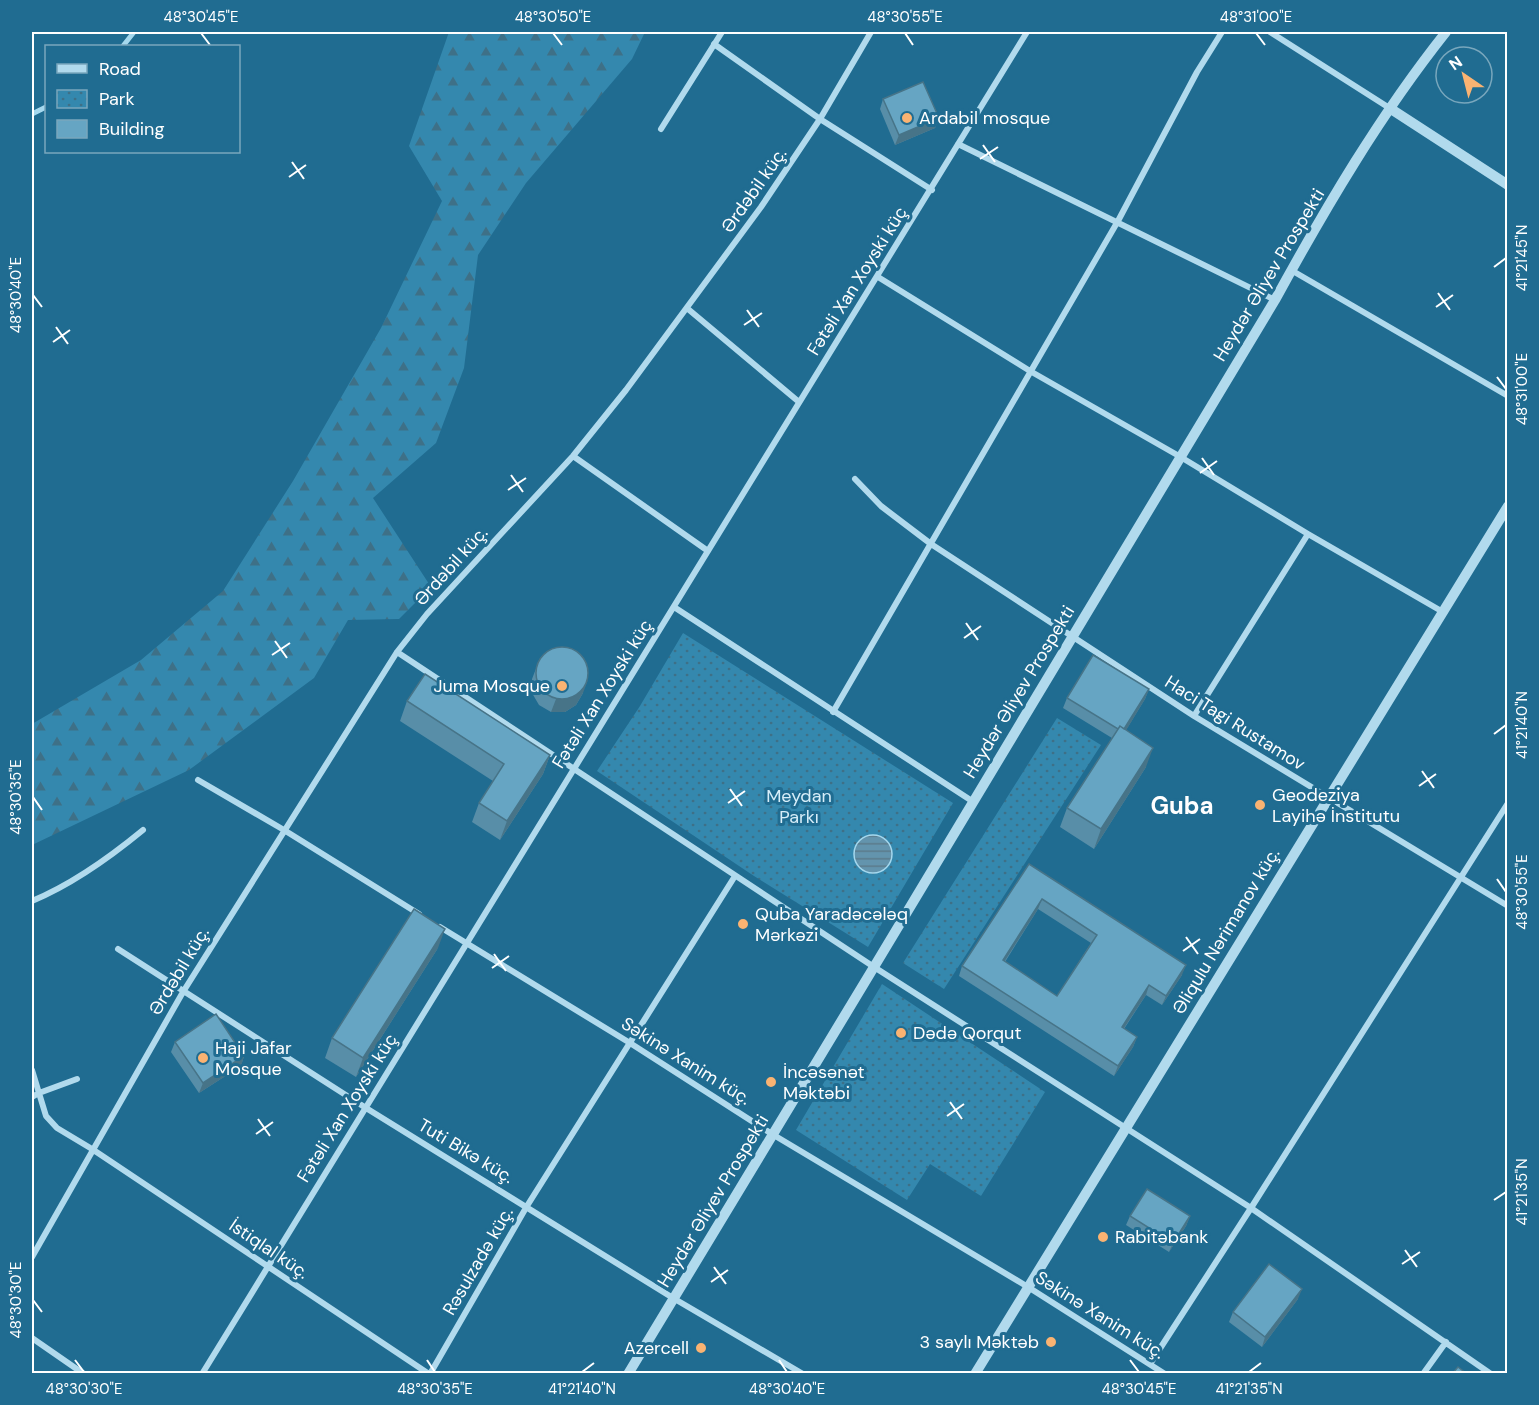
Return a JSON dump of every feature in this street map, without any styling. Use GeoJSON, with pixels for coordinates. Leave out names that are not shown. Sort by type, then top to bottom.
{"type":"FeatureCollection","features":[{"type":"Feature","properties":{"kind":"street"},"geometry":{"type":"LineString","coordinates":[[661,129],[722,32]]}},
{"type":"Feature","properties":{"kind":"street","name":"Ərdəbil küç."},"geometry":{"type":"LineString","coordinates":[[32,1257],[183,992],[397,652],[427,614],[573,456],[688,309],[820,119],[871,32]]}},
{"type":"Feature","properties":{"kind":"street","name":"Fətəli Xan Xoyski küç"},"geometry":{"type":"LineString","coordinates":[[202,1374],[1028,32]]}},
{"type":"Feature","properties":{"kind":"street"},"geometry":{"type":"LineString","coordinates":[[833,712],[1118,221],[1197,72],[1222,32]]}},
{"type":"Feature","properties":{"kind":"street"},"geometry":{"type":"LineString","coordinates":[[1270,32],[1508,185]]}},
{"type":"Feature","properties":{"kind":"street","name":"Heydər Əliyev Prospekti"},"geometry":{"type":"LineString","coordinates":[[628,1374],[1275,300],[1331,201],[1426,57],[1446,32]]}},
{"type":"Feature","properties":{"kind":"street"},"geometry":{"type":"LineString","coordinates":[[714,44],[820,119],[932,190]]}},
{"type":"Feature","properties":{"kind":"street"},"geometry":{"type":"LineString","coordinates":[[958,144],[1275,300]]}},
{"type":"Feature","properties":{"kind":"street"},"geometry":{"type":"LineString","coordinates":[[1292,270],[1508,396]]}},
{"type":"Feature","properties":{"kind":"street"},"geometry":{"type":"LineString","coordinates":[[878,278],[1030,370],[1443,612]]}},
{"type":"Feature","properties":{"kind":"street"},"geometry":{"type":"LineString","coordinates":[[688,309],[799,402]]}},
{"type":"Feature","properties":{"kind":"street"},"geometry":{"type":"LineString","coordinates":[[573,456],[708,551]]}},
{"type":"Feature","properties":{"kind":"street","name":"Haci Tagi Rustamov"},"geometry":{"type":"LineString","coordinates":[[855,479],[881,506],[931,544],[1194,716],[1508,906]]}},
{"type":"Feature","properties":{"kind":"street","name":"Əliqulu Nərimanov küç."},"geometry":{"type":"LineString","coordinates":[[975,1374],[1508,506]]}},
{"type":"Feature","properties":{"kind":"street"},"geometry":{"type":"LineString","coordinates":[[1194,716],[1308,534]]}},
{"type":"Feature","properties":{"kind":"street"},"geometry":{"type":"LineString","coordinates":[[674,607],[972,801]]}},
{"type":"Feature","properties":{"kind":"street"},"geometry":{"type":"LineString","coordinates":[[397,652],[874,967],[1251,1208],[1491,1374]]}},
{"type":"Feature","properties":{"kind":"street"},"geometry":{"type":"LineString","coordinates":[[198,780],[284,830],[422,916]]}},
{"type":"Feature","properties":{"kind":"street"},"geometry":{"type":"LineString","coordinates":[[1150,1364],[1508,803]]}},
{"type":"Feature","properties":{"kind":"street"},"geometry":{"type":"LineString","coordinates":[[32,901],[56,891],[119,850],[143,830]]}},
{"type":"Feature","properties":{"kind":"street","name":"Rəsulzadə küç."},"geometry":{"type":"LineString","coordinates":[[430,1374],[527,1206],[735,876]]}},
{"type":"Feature","properties":{"kind":"street","name":"Səkinə Xanim küç."},"geometry":{"type":"LineString","coordinates":[[431,922],[630,1043],[772,1134],[1028,1287],[1165,1374]]}},
{"type":"Feature","properties":{"kind":"street","name":"Tuti Bikə küç."},"geometry":{"type":"LineString","coordinates":[[118,949],[366,1108],[674,1298],[803,1374]]}},
{"type":"Feature","properties":{"kind":"street"},"geometry":{"type":"LineString","coordinates":[[32,1070],[46,1116],[57,1128],[92,1149]]}},
{"type":"Feature","properties":{"kind":"street"},"geometry":{"type":"LineString","coordinates":[[32,1097],[78,1079]]}},
{"type":"Feature","properties":{"kind":"street","name":"İstiqlal küç."},"geometry":{"type":"LineString","coordinates":[[92,1149],[430,1374]]}},
{"type":"Feature","properties":{"kind":"street"},"geometry":{"type":"LineString","coordinates":[[32,1338],[84,1374]]}},
{"type":"Feature","properties":{"kind":"street"},"geometry":{"type":"LineString","coordinates":[[1423,1374],[1446,1342]]}},
{"type":"Feature","properties":{"kind":"green space"},"geometry":{"type":"Polygon","coordinates":[[[449,32],[645,32],[632,59],[526,183],[478,255],[464,368],[436,443],[373,498],[431,587],[399,619],[348,620],[314,678],[189,770],[32,845],[32,724],[141,660],[223,591],[293,481],[381,328],[442,201],[409,146],[449,32]]]}},
{"type":"Feature","properties":{"kind":"green space","name":"Meydan Parkı"},"geometry":{"type":"Polygon","coordinates":[[[683,633],[953,803],[868,947],[754,876],[597,771],[640,706],[683,633]]]}},
{"type":"Feature","properties":{"kind":"green space"},"geometry":{"type":"Polygon","coordinates":[[[1057,718],[1101,745],[944,989],[903,963],[1057,718]]]}},
{"type":"Feature","properties":{"kind":"green space"},"geometry":{"type":"Polygon","coordinates":[[[882,984],[1045,1092],[981,1196],[930,1164],[907,1200],[796,1130],[882,984]]]}},
{"type":"Feature","properties":{"kind":"shaded area"},"geometry":{"type":"Polygon","coordinates":[[[873,835],[886,841],[892,854],[886,867],[873,873],[860,867],[854,854],[860,841],[873,835]]]}},
{"type":"Feature","properties":{"kind":"building","name":"Ardabil mosque"},"geometry":{"type":"Polygon","coordinates":[[[923,82],[939,118],[899,135],[883,99],[923,82]]]}},
{"type":"Feature","properties":{"kind":"building"},"geometry":{"type":"Polygon","coordinates":[[[562,647],[576,651],[584,659],[588,673],[584,687],[576,695],[562,699],[548,695],[540,687],[536,673],[540,659],[548,651],[562,647]]]}},
{"type":"Feature","properties":{"kind":"building"},"geometry":{"type":"Polygon","coordinates":[[[1093,655],[1149,689],[1124,729],[1120,726],[1118,729],[1067,698],[1093,655]]]}},
{"type":"Feature","properties":{"kind":"building"},"geometry":{"type":"Polygon","coordinates":[[[425,674],[550,755],[507,821],[479,803],[504,764],[407,701],[425,674]]]}},
{"type":"Feature","properties":{"kind":"building"},"geometry":{"type":"Polygon","coordinates":[[[1120,726],[1153,748],[1101,829],[1067,808],[1120,726]]]}},
{"type":"Feature","properties":{"kind":"building"},"geometry":{"type":"Polygon","coordinates":[[[1029,864],[1186,965],[1166,996],[1149,985],[1122,1027],[1137,1037],[1118,1066],[962,966],[1029,864]],[[1042,899],[1003,960],[1057,996],[1097,935],[1042,899]]]}},
{"type":"Feature","properties":{"kind":"building"},"geometry":{"type":"Polygon","coordinates":[[[414,909],[445,929],[363,1058],[332,1038],[414,909]]]}},
{"type":"Feature","properties":{"kind":"building"},"geometry":{"type":"Polygon","coordinates":[[[216,1014],[244,1056],[203,1083],[175,1042],[216,1014]]]}},
{"type":"Feature","properties":{"kind":"building"},"geometry":{"type":"Polygon","coordinates":[[[1147,1189],[1190,1216],[1173,1243],[1130,1216],[1147,1189]]]}},
{"type":"Feature","properties":{"kind":"building"},"geometry":{"type":"Polygon","coordinates":[[[1269,1264],[1302,1289],[1265,1337],[1233,1312],[1269,1264]]]}},
{"type":"Feature","properties":{"kind":"building"},"geometry":{"type":"Polygon","coordinates":[[[1458,1367],[1467,1374],[1452,1374],[1458,1367]]]}},
{"type":"Feature","properties":{"kind":"waterway"},"geometry":{"type":"LineString","coordinates":[[124,45],[134,32]]}},
{"type":"Feature","properties":{"kind":"waterway"},"geometry":{"type":"LineString","coordinates":[[32,114],[45,108]]}},
{"type":"Feature","properties":{"kind":"place","name":"Ardabil mosque"},"geometry":{"type":"Point","coordinates":[907,118]}},
{"type":"Feature","properties":{"kind":"place","name":"Juma Mosque"},"geometry":{"type":"Point","coordinates":[562,686]}},
{"type":"Feature","properties":{"kind":"place","name":"Geodeziya Layihə İnstitutu"},"geometry":{"type":"Point","coordinates":[1260,805]}},
{"type":"Feature","properties":{"kind":"place","name":"Quba Yaradəcələq Mərkəzi"},"geometry":{"type":"Point","coordinates":[743,924]}},
{"type":"Feature","properties":{"kind":"place","name":"Dədə Qorqut"},"geometry":{"type":"Point","coordinates":[901,1033]}},
{"type":"Feature","properties":{"kind":"place","name":"Haji Jafar Mosque"},"geometry":{"type":"Point","coordinates":[203,1058]}},
{"type":"Feature","properties":{"kind":"place","name":"İncəsənət Məktəbi"},"geometry":{"type":"Point","coordinates":[771,1082]}},
{"type":"Feature","properties":{"kind":"place","name":"Rabitəbank"},"geometry":{"type":"Point","coordinates":[1103,1237]}},
{"type":"Feature","properties":{"kind":"place","name":"3 saylı Məktəb"},"geometry":{"type":"Point","coordinates":[1051,1342]}},
{"type":"Feature","properties":{"kind":"place","name":"Azercell"},"geometry":{"type":"Point","coordinates":[701,1348]}},
{"type":"Feature","properties":{"kind":"district","name":"Guba"},"geometry":{"type":"Point","coordinates":[1182,806]}}]}
